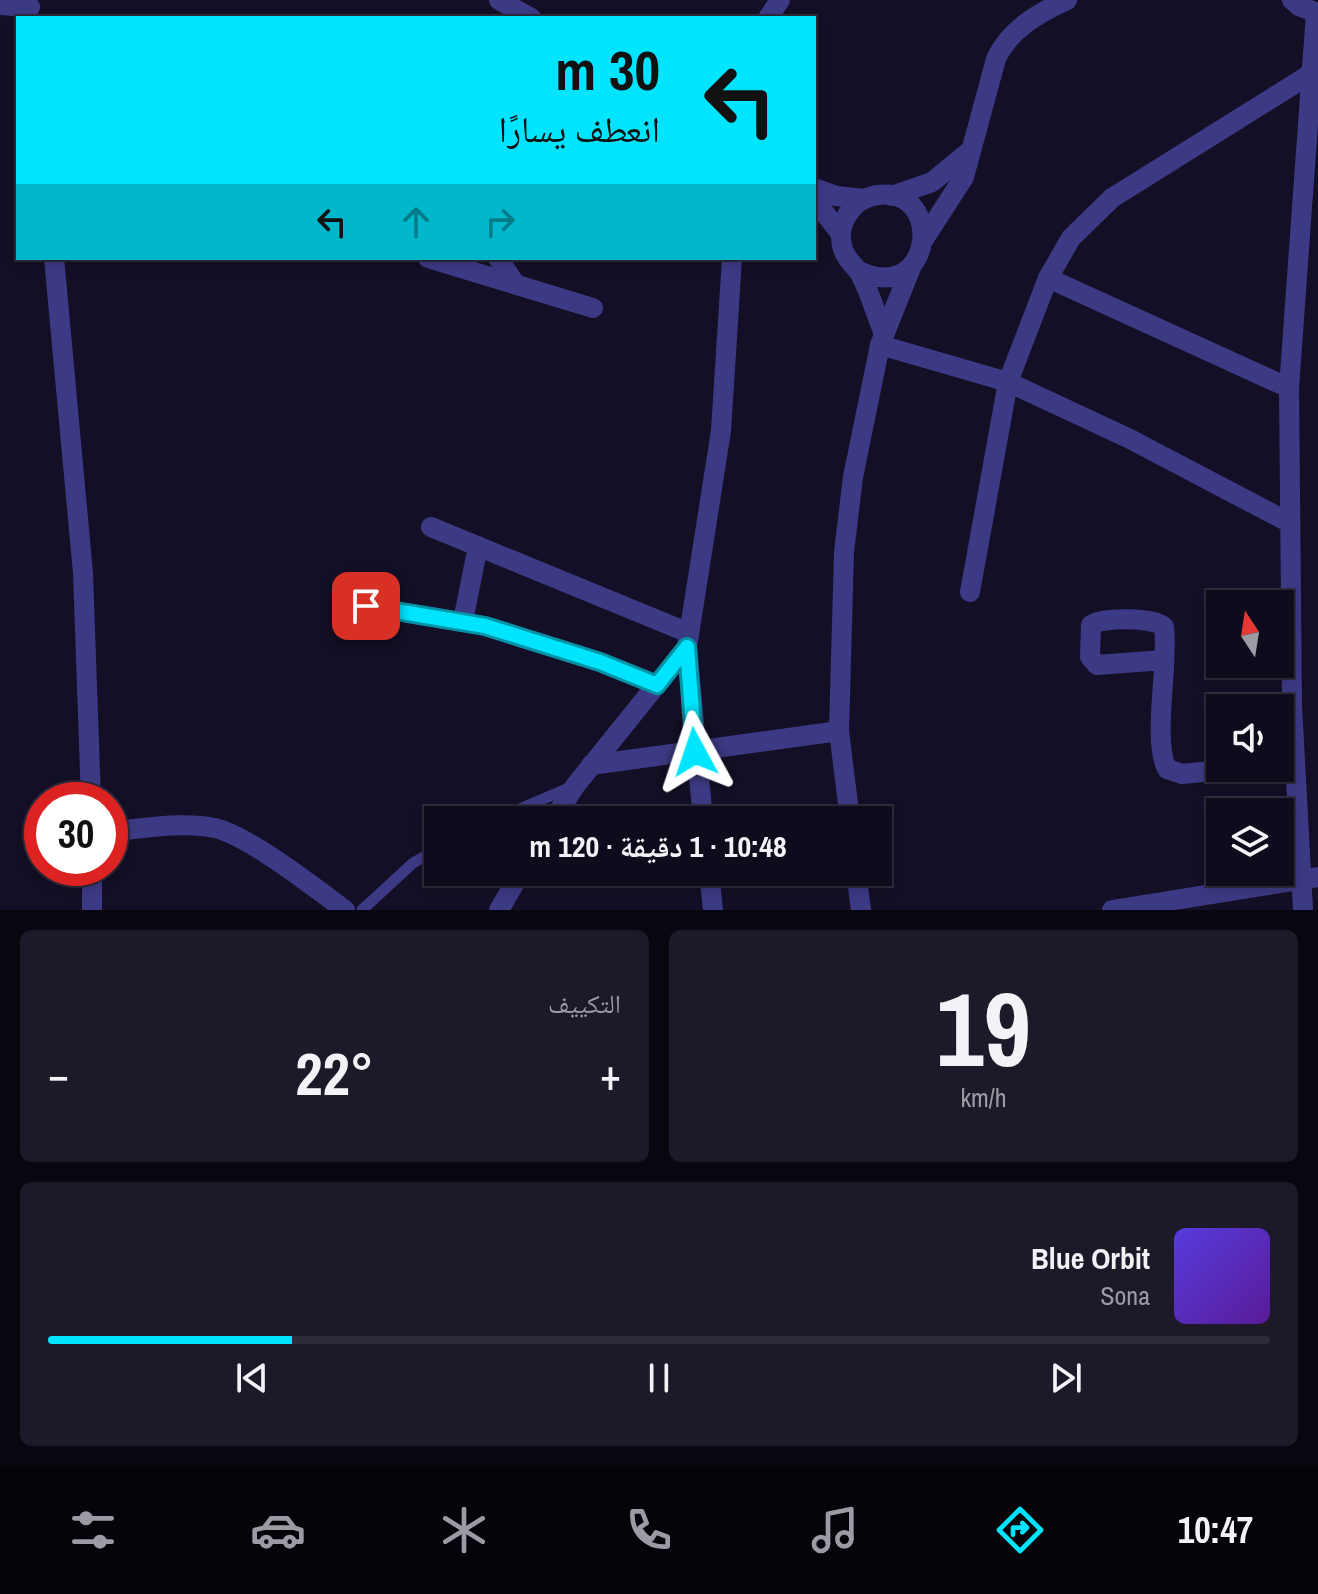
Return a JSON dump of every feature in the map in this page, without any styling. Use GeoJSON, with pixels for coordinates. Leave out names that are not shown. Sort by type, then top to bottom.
{"type":"FeatureCollection","features":[{"type":"Feature","properties":{"kind":"street"},"geometry":{"type":"LineString","coordinates":[[500,0],[531,11]]}},
{"type":"Feature","properties":{"kind":"street"},"geometry":{"type":"LineString","coordinates":[[848,806],[839,731],[844,552],[853,477],[881,338],[924,239],[956,194],[974,147],[996,59],[1003,44],[1032,19],[1067,0]]}},
{"type":"Feature","properties":{"kind":"street"},"geometry":{"type":"LineString","coordinates":[[1288,694],[1289,388],[1317,13],[1292,0]]}},
{"type":"Feature","properties":{"kind":"street"},"geometry":{"type":"LineString","coordinates":[[0,5],[30,8]]}},
{"type":"Feature","properties":{"kind":"street"},"geometry":{"type":"LineString","coordinates":[[970,592],[1008,382],[1048,278],[1071,238],[1112,198],[1312,73]]}},
{"type":"Feature","properties":{"kind":"street"},"geometry":{"type":"LineString","coordinates":[[892,196],[932,182],[974,147]]}},
{"type":"Feature","properties":{"kind":"street"},"geometry":{"type":"LineString","coordinates":[[816,189],[836,196],[864,199]]}},
{"type":"Feature","properties":{"kind":"street"},"geometry":{"type":"LineString","coordinates":[[912,265],[900,274],[886,278],[872,277],[859,271],[848,261],[842,248],[840,233],[844,219],[852,207],[864,199],[878,195],[892,196],[906,202],[916,212],[924,239]]}},
{"type":"Feature","properties":{"kind":"street"},"geometry":{"type":"LineString","coordinates":[[816,202],[840,233]]}},
{"type":"Feature","properties":{"kind":"street"},"geometry":{"type":"LineString","coordinates":[[54,260],[83,573],[90,782]]}},
{"type":"Feature","properties":{"kind":"street"},"geometry":{"type":"LineString","coordinates":[[435,260],[593,308]]}},
{"type":"Feature","properties":{"kind":"street"},"geometry":{"type":"LineString","coordinates":[[499,260],[516,285]]}},
{"type":"Feature","properties":{"kind":"street"},"geometry":{"type":"LineString","coordinates":[[701,806],[688,640],[721,431],[732,260]]}},
{"type":"Feature","properties":{"kind":"street"},"geometry":{"type":"LineString","coordinates":[[859,271],[881,338]]}},
{"type":"Feature","properties":{"kind":"street"},"geometry":{"type":"LineString","coordinates":[[1048,278],[1289,388]]}},
{"type":"Feature","properties":{"kind":"street"},"geometry":{"type":"LineString","coordinates":[[881,338],[1008,382],[1130,439],[1290,523]]}},
{"type":"Feature","properties":{"kind":"street"},"geometry":{"type":"LineString","coordinates":[[431,527],[688,640]]}},
{"type":"Feature","properties":{"kind":"street"},"geometry":{"type":"LineString","coordinates":[[463,621],[478,546]]}},
{"type":"Feature","properties":{"kind":"street"},"geometry":{"type":"LineString","coordinates":[[366,606],[463,621],[555,647],[657,685]]}},
{"type":"Feature","properties":{"kind":"street"},"geometry":{"type":"LineString","coordinates":[[562,806],[591,765],[657,685],[688,640]]}},
{"type":"Feature","properties":{"kind":"street"},"geometry":{"type":"LineString","coordinates":[[1164,660],[1162,753],[1167,769],[1182,774],[1206,772]]}},
{"type":"Feature","properties":{"kind":"street"},"geometry":{"type":"LineString","coordinates":[[591,765],[839,731]]}},
{"type":"Feature","properties":{"kind":"street"},"geometry":{"type":"LineString","coordinates":[[1290,782],[1309,878],[1303,910]]}},
{"type":"Feature","properties":{"kind":"street"},"geometry":{"type":"LineString","coordinates":[[128,830],[196,826],[217,829],[277,862],[345,910]]}},
{"type":"Feature","properties":{"kind":"street"},"geometry":{"type":"LineString","coordinates":[[1112,910],[1309,878]]}},
{"type":"Feature","properties":{"kind":"street"},"geometry":{"type":"LineString","coordinates":[[92,886],[92,910]]}},
{"type":"Feature","properties":{"kind":"street"},"geometry":{"type":"LineString","coordinates":[[499,910],[513,886]]}},
{"type":"Feature","properties":{"kind":"street"},"geometry":{"type":"LineString","coordinates":[[710,886],[713,910]]}},
{"type":"Feature","properties":{"kind":"street"},"geometry":{"type":"LineString","coordinates":[[858,886],[861,910]]}},
{"type":"Feature","properties":{"kind":"lane"},"geometry":{"type":"LineString","coordinates":[[527,806],[575,786]]}},
{"type":"Feature","properties":{"kind":"lane"},"geometry":{"type":"LineString","coordinates":[[362,910],[413,863],[424,857]]}},
{"type":"Feature","properties":{"kind":"route"},"geometry":{"type":"LineString","coordinates":[[366,606],[485,626],[600,662],[657,685],[687,647],[695,752]]}}]}
